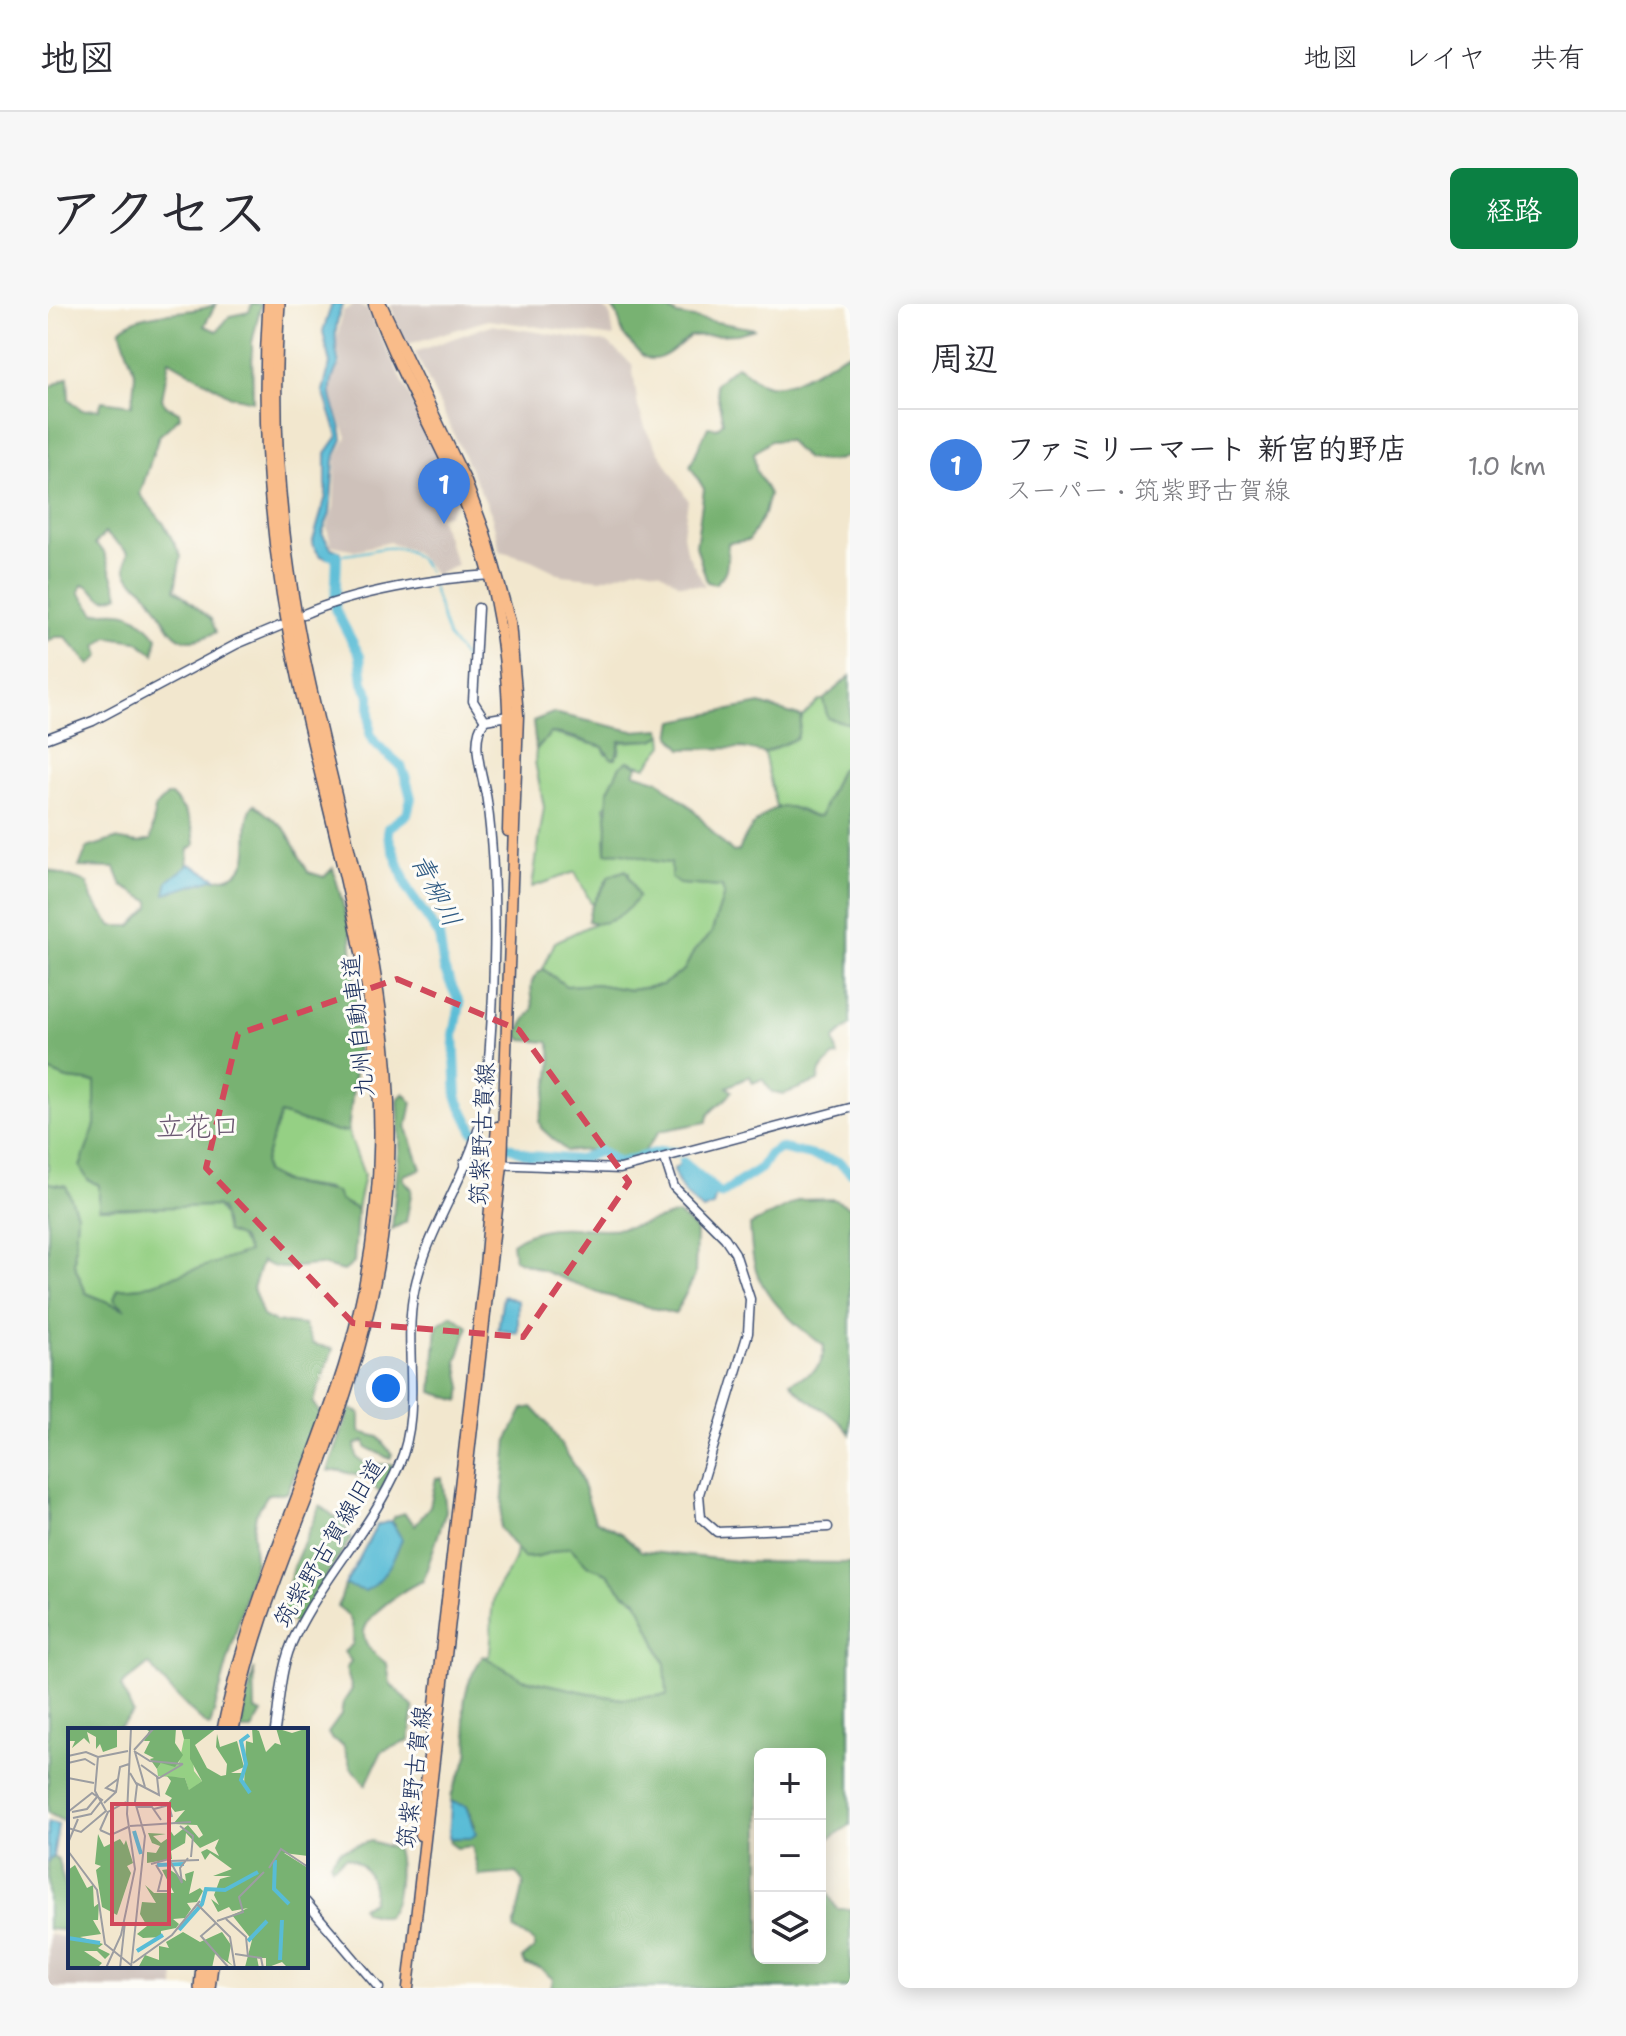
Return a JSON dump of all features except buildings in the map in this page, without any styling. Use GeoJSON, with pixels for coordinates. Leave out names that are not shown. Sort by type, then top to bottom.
{"type":"FeatureCollection","features":[{"type":"Feature","properties":{"kind":"highway","name":"九州自動車道"},"geometry":{"type":"LineString","coordinates":[[224,1728],[255,1605],[321,1433],[350,1347],[372,1238],[379,1158],[379,1082],[368,981],[300,688],[276,556],[266,446],[269,304]]}},
{"type":"Feature","properties":{"kind":"highway","name":"九州自動車道"},"geometry":{"type":"LineString","coordinates":[[233,1728],[262,1613],[328,1443],[359,1350],[382,1241],[388,1174],[389,1083],[379,987],[310,688],[286,555],[276,447],[279,304]]}},
{"type":"Feature","properties":{"kind":"highway"},"geometry":{"type":"LineString","coordinates":[[200,1988],[202,1968]]}},
{"type":"Feature","properties":{"kind":"highway"},"geometry":{"type":"LineString","coordinates":[[209,1988],[212,1968]]}},
{"type":"Feature","properties":{"kind":"main road","name":"筑紫野古賀線"},"geometry":{"type":"LineString","coordinates":[[374,304],[457,485],[491,575],[502,622],[514,715]]}},
{"type":"Feature","properties":{"kind":"main road","name":"筑紫野古賀線"},"geometry":{"type":"LineString","coordinates":[[381,304],[466,482],[482,524],[510,622],[514,715],[498,1165],[408,1988]]}},
{"type":"Feature","properties":{"kind":"main road","name":"筑紫野古賀線"},"geometry":{"type":"LineString","coordinates":[[402,1988],[498,1165]]}},
{"type":"Feature","properties":{"kind":"street"},"geometry":{"type":"LineString","coordinates":[[304,614],[343,599],[447,577],[491,575]]}},
{"type":"Feature","properties":{"kind":"street","name":"筑紫野古賀線旧道"},"geometry":{"type":"LineString","coordinates":[[275,1728],[283,1669],[294,1637],[400,1464],[411,1415],[410,1332],[414,1292],[476,1132],[488,1069],[492,917],[490,827],[477,739],[485,720],[473,701],[478,608]]}},
{"type":"Feature","properties":{"kind":"street"},"geometry":{"type":"LineString","coordinates":[[48,738],[93,721],[237,644],[280,626]]}},
{"type":"Feature","properties":{"kind":"street"},"geometry":{"type":"LineString","coordinates":[[485,720],[514,715]]}},
{"type":"Feature","properties":{"kind":"street"},"geometry":{"type":"LineString","coordinates":[[464,1163],[620,1169],[850,1108]]}},
{"type":"Feature","properties":{"kind":"street"},"geometry":{"type":"LineString","coordinates":[[665,1159],[674,1187],[725,1238],[735,1253],[750,1299],[748,1333],[699,1494],[701,1518],[717,1532],[828,1527]]}},
{"type":"Feature","properties":{"kind":"street"},"geometry":{"type":"LineString","coordinates":[[308,1904],[379,1988]]}},
{"type":"Feature","properties":{"kind":"highlighted area"},"geometry":{"type":"Polygon","coordinates":[[[397,979],[519,1030],[629,1182],[523,1337],[353,1323],[206,1168],[238,1034],[397,979]]]}},
{"type":"Feature","properties":{"kind":"shaded area"},"geometry":{"type":"Polygon","coordinates":[[[356,304],[368,310],[459,498],[448,514],[439,517],[457,565],[435,575],[415,552],[390,542],[355,550],[331,545],[327,527],[334,507],[336,459],[347,437],[330,393],[341,363],[336,343],[343,311],[356,304]]]}},
{"type":"Feature","properties":{"kind":"shaded area"},"geometry":{"type":"Polygon","coordinates":[[[390,304],[597,304],[610,313],[614,337],[488,320],[405,345],[390,304]]]}},
{"type":"Feature","properties":{"kind":"shaded area"},"geometry":{"type":"Polygon","coordinates":[[[491,325],[608,343],[632,364],[638,407],[647,432],[688,500],[683,534],[686,551],[705,586],[679,584],[660,571],[641,567],[601,579],[562,575],[529,559],[500,551],[491,513],[415,352],[491,325]]]}},
{"type":"Feature","properties":{"kind":"shaded area"},"geometry":{"type":"Polygon","coordinates":[[[48,1934],[68,1938],[68,1968],[174,1968],[175,1988],[48,1988],[48,1934]]]}},
{"type":"Feature","properties":{"kind":"green space"},"geometry":{"type":"Polygon","coordinates":[[[216,304],[204,326],[217,331],[230,316],[249,312],[252,304],[261,304],[252,343],[253,401],[231,396],[169,360],[162,399],[166,406],[179,412],[180,417],[159,436],[140,494],[164,524],[181,556],[175,589],[211,619],[216,632],[191,640],[175,634],[151,598],[128,575],[128,552],[105,533],[95,544],[104,552],[119,595],[104,598],[86,585],[82,585],[79,592],[95,613],[130,614],[157,637],[154,654],[137,641],[108,637],[97,646],[100,656],[90,665],[65,637],[55,637],[48,642],[48,388],[68,377],[69,399],[82,410],[99,409],[102,401],[132,405],[135,374],[120,330],[141,318],[216,304]]]}},
{"type":"Feature","properties":{"kind":"green space"},"geometry":{"type":"Polygon","coordinates":[[[608,304],[660,304],[677,315],[755,329],[737,334],[690,336],[665,356],[651,359],[644,357],[625,337],[616,313],[608,304]]]}},
{"type":"Feature","properties":{"kind":"green space"},"geometry":{"type":"Polygon","coordinates":[[[850,352],[850,454],[835,460],[806,459],[787,440],[770,441],[754,453],[756,470],[769,494],[764,514],[749,540],[728,543],[724,574],[715,584],[707,582],[696,546],[704,489],[690,466],[708,427],[717,428],[723,422],[715,384],[736,366],[762,383],[783,384],[850,352]]]}},
{"type":"Feature","properties":{"kind":"green space"},"geometry":{"type":"Polygon","coordinates":[[[850,676],[850,724],[828,718],[823,700],[850,676]]]}},
{"type":"Feature","properties":{"kind":"green space"},"geometry":{"type":"Polygon","coordinates":[[[819,700],[823,700],[828,718],[850,724],[850,763],[840,770],[820,816],[816,818],[798,809],[776,807],[764,753],[797,738],[802,717],[819,700]]]}},
{"type":"Feature","properties":{"kind":"green space"},"geometry":{"type":"Polygon","coordinates":[[[760,704],[802,717],[797,738],[764,753],[743,748],[682,749],[671,736],[674,721],[760,704]]]}},
{"type":"Feature","properties":{"kind":"green space"},"geometry":{"type":"Polygon","coordinates":[[[553,713],[633,731],[660,729],[663,735],[653,740],[620,741],[616,758],[611,758],[603,747],[557,733],[551,733],[536,750],[533,721],[553,713]]]}},
{"type":"Feature","properties":{"kind":"green space"},"geometry":{"type":"Polygon","coordinates":[[[551,733],[603,747],[606,754],[619,754],[620,742],[653,740],[663,735],[664,745],[646,767],[628,761],[605,807],[610,831],[605,839],[606,852],[632,852],[671,863],[681,884],[722,887],[724,894],[711,934],[694,951],[684,970],[662,985],[630,990],[596,984],[566,986],[543,969],[555,942],[595,923],[612,920],[629,876],[629,872],[609,876],[592,905],[575,872],[532,887],[544,807],[535,762],[536,750],[551,733]]]}},
{"type":"Feature","properties":{"kind":"green space"},"geometry":{"type":"Polygon","coordinates":[[[628,761],[638,766],[634,773],[660,781],[733,852],[739,851],[747,834],[761,818],[778,808],[787,807],[810,816],[820,816],[840,770],[850,763],[850,1025],[834,1039],[838,1056],[833,1057],[820,1071],[818,1081],[784,1094],[772,1092],[762,1079],[753,1083],[750,1076],[727,1087],[732,1091],[710,1113],[707,1122],[660,1131],[639,1158],[619,1162],[596,1150],[566,1151],[541,1128],[539,1121],[549,1080],[551,1049],[548,1042],[522,1040],[517,1033],[533,1009],[532,982],[543,969],[566,986],[596,984],[630,990],[662,985],[684,970],[694,951],[711,934],[724,894],[722,887],[679,884],[671,878],[671,863],[623,853],[606,853],[608,790],[620,766],[628,761]]]}},
{"type":"Feature","properties":{"kind":"green space"},"geometry":{"type":"Polygon","coordinates":[[[167,796],[172,796],[182,807],[189,818],[195,845],[189,849],[187,866],[206,877],[228,877],[244,864],[249,813],[254,804],[285,829],[308,872],[324,877],[333,868],[351,934],[359,1039],[348,1131],[337,1132],[280,1114],[264,1163],[265,1172],[286,1183],[336,1192],[339,1200],[357,1209],[354,1263],[344,1271],[319,1265],[283,1268],[262,1261],[253,1288],[263,1316],[275,1322],[304,1325],[313,1344],[333,1349],[313,1403],[320,1413],[287,1493],[268,1494],[256,1514],[253,1532],[255,1561],[210,1727],[186,1706],[149,1664],[121,1686],[133,1713],[119,1728],[68,1728],[68,1824],[48,1813],[48,1183],[66,1186],[77,1214],[74,1264],[86,1293],[125,1309],[114,1299],[118,1289],[142,1287],[248,1252],[241,1238],[226,1232],[221,1209],[216,1206],[99,1209],[99,1185],[88,1180],[80,1167],[95,1125],[95,1082],[67,1079],[48,1071],[48,870],[87,883],[92,899],[112,926],[131,926],[150,907],[150,901],[122,886],[115,868],[79,867],[87,848],[115,839],[138,843],[151,840],[155,808],[167,796]]]}},
{"type":"Feature","properties":{"kind":"green space"},"geometry":{"type":"Polygon","coordinates":[[[626,870],[638,897],[629,908],[610,921],[588,921],[591,908],[609,876],[626,870]]]}},
{"type":"Feature","properties":{"kind":"green space"},"geometry":{"type":"Polygon","coordinates":[[[48,1070],[67,1079],[95,1082],[95,1125],[81,1167],[88,1180],[99,1185],[99,1209],[216,1206],[249,1252],[142,1287],[119,1289],[129,1310],[86,1293],[74,1264],[77,1214],[66,1186],[48,1183],[48,1070]]]}},
{"type":"Feature","properties":{"kind":"green space"},"geometry":{"type":"Polygon","coordinates":[[[404,1093],[412,1102],[407,1128],[421,1169],[404,1175],[403,1179],[412,1189],[406,1222],[392,1229],[400,1142],[398,1099],[404,1093]]]}},
{"type":"Feature","properties":{"kind":"green space"},"geometry":{"type":"Polygon","coordinates":[[[280,1114],[337,1132],[348,1131],[364,1175],[357,1209],[339,1200],[329,1189],[286,1183],[265,1172],[264,1163],[276,1116],[280,1114]]]}},
{"type":"Feature","properties":{"kind":"green space"},"geometry":{"type":"Polygon","coordinates":[[[833,1199],[850,1207],[850,1434],[790,1382],[819,1366],[824,1345],[794,1322],[767,1291],[756,1270],[751,1242],[750,1225],[799,1200],[833,1199]]]}},
{"type":"Feature","properties":{"kind":"green space"},"geometry":{"type":"Polygon","coordinates":[[[678,1214],[696,1230],[695,1276],[675,1314],[601,1294],[514,1259],[512,1243],[539,1230],[622,1228],[678,1214]]]}},
{"type":"Feature","properties":{"kind":"green space"},"geometry":{"type":"Polygon","coordinates":[[[452,1315],[468,1327],[457,1362],[462,1387],[460,1401],[432,1392],[437,1325],[452,1315]]]}},
{"type":"Feature","properties":{"kind":"green space"},"geometry":{"type":"Polygon","coordinates":[[[532,1407],[547,1423],[578,1471],[595,1520],[622,1534],[641,1551],[746,1562],[850,1563],[850,1825],[826,1841],[826,1748],[754,1748],[754,1964],[826,1964],[826,1890],[837,1909],[850,1909],[850,1988],[551,1988],[553,1979],[540,1968],[526,1965],[522,1959],[534,1949],[534,1942],[514,1929],[524,1883],[516,1873],[479,1876],[472,1846],[457,1848],[450,1843],[449,1838],[459,1839],[475,1826],[467,1806],[451,1802],[469,1750],[464,1716],[466,1692],[483,1656],[523,1679],[622,1699],[667,1695],[665,1664],[637,1600],[624,1593],[607,1573],[588,1566],[570,1547],[541,1556],[523,1557],[500,1528],[508,1439],[523,1409],[532,1407]]]}},
{"type":"Feature","properties":{"kind":"green space"},"geometry":{"type":"Polygon","coordinates":[[[350,1409],[360,1413],[360,1432],[378,1437],[392,1454],[390,1459],[366,1447],[365,1441],[355,1445],[357,1458],[362,1461],[393,1465],[381,1491],[376,1490],[373,1480],[341,1471],[328,1471],[350,1409]]]}},
{"type":"Feature","properties":{"kind":"green space"},"geometry":{"type":"Polygon","coordinates":[[[436,1478],[442,1478],[446,1511],[423,1581],[387,1603],[365,1627],[367,1644],[387,1664],[390,1683],[414,1708],[409,1741],[382,1751],[366,1785],[351,1768],[343,1745],[332,1740],[328,1733],[341,1715],[343,1703],[352,1689],[346,1669],[351,1661],[344,1652],[353,1644],[353,1627],[347,1614],[338,1607],[345,1585],[361,1587],[395,1525],[391,1521],[394,1516],[404,1513],[415,1525],[430,1506],[436,1478]]]}},
{"type":"Feature","properties":{"kind":"green space"},"geometry":{"type":"Polygon","coordinates":[[[320,1505],[343,1524],[351,1538],[296,1623],[280,1616],[294,1565],[320,1505]]]}},
{"type":"Feature","properties":{"kind":"green space"},"geometry":{"type":"Polygon","coordinates":[[[570,1547],[588,1566],[607,1573],[624,1593],[637,1600],[665,1664],[668,1695],[622,1699],[523,1679],[483,1656],[489,1656],[495,1594],[513,1562],[516,1549],[523,1557],[529,1557],[570,1547]]]}},
{"type":"Feature","properties":{"kind":"green space"},"geometry":{"type":"Polygon","coordinates":[[[254,1669],[255,1710],[262,1713],[253,1728],[240,1728],[254,1669]]]}},
{"type":"Feature","properties":{"kind":"green space"},"geometry":{"type":"Polygon","coordinates":[[[371,1841],[396,1849],[398,1856],[396,1895],[386,1917],[363,1912],[361,1907],[372,1901],[373,1894],[371,1880],[364,1868],[346,1857],[332,1867],[330,1862],[341,1850],[371,1841]]]}},
{"type":"Feature","properties":{"kind":"green space"},"geometry":{"type":"Polygon","coordinates":[[[53,1857],[58,1860],[68,1897],[68,1931],[48,1929],[48,1861],[53,1857]]]}},
{"type":"Feature","properties":{"kind":"water"},"geometry":{"type":"Polygon","coordinates":[[[332,304],[343,304],[336,334],[339,364],[331,394],[343,439],[334,460],[330,514],[322,533],[331,548],[341,552],[340,562],[320,556],[312,544],[326,496],[326,453],[338,436],[323,391],[330,364],[323,331],[332,304]]]}},
{"type":"Feature","properties":{"kind":"water"},"geometry":{"type":"Polygon","coordinates":[[[190,864],[216,878],[165,894],[168,881],[190,864]]]}},
{"type":"Feature","properties":{"kind":"water"},"geometry":{"type":"Polygon","coordinates":[[[680,1164],[716,1194],[713,1206],[703,1210],[684,1192],[674,1169],[680,1164]]]}},
{"type":"Feature","properties":{"kind":"water"},"geometry":{"type":"Polygon","coordinates":[[[503,1296],[518,1301],[518,1333],[498,1330],[503,1296]]]}},
{"type":"Feature","properties":{"kind":"water"},"geometry":{"type":"Polygon","coordinates":[[[391,1521],[402,1539],[383,1575],[365,1591],[345,1585],[377,1525],[391,1521]]]}},
{"type":"Feature","properties":{"kind":"water"},"geometry":{"type":"Polygon","coordinates":[[[451,1802],[466,1806],[476,1834],[471,1838],[449,1838],[451,1802]]]}},
{"type":"Feature","properties":{"kind":"water"},"geometry":{"type":"Polygon","coordinates":[[[48,1822],[58,1825],[53,1857],[48,1861],[48,1822]]]}},
{"type":"Feature","properties":{"kind":"waterway"},"geometry":{"type":"LineString","coordinates":[[342,555],[400,549],[410,552],[429,572]]}},
{"type":"Feature","properties":{"kind":"waterway","name":"青柳川"},"geometry":{"type":"LineString","coordinates":[[330,555],[337,555],[335,609],[360,656],[363,683],[370,695],[370,733],[375,743],[401,766],[411,798],[407,814],[388,828],[388,835],[408,890],[439,935],[444,969],[460,1004],[454,1035],[457,1098],[474,1132],[531,1156],[579,1160],[600,1151],[618,1163],[662,1151],[675,1152]]}},
{"type":"Feature","properties":{"kind":"waterway"},"geometry":{"type":"LineString","coordinates":[[433,588],[448,637],[470,665]]}},
{"type":"Feature","properties":{"kind":"waterway","name":"青柳川"},"geometry":{"type":"LineString","coordinates":[[683,1162],[721,1194],[761,1168],[769,1155],[780,1148],[839,1162],[850,1172]]}},
{"type":"Feature","properties":{"kind":"place","name":"ファミリーマート 新宮的野店"},"geometry":{"type":"Point","coordinates":[444,524]}},
{"type":"Feature","properties":{"kind":"district","name":"立花口"},"geometry":{"type":"Point","coordinates":[198,1126]}}]}
